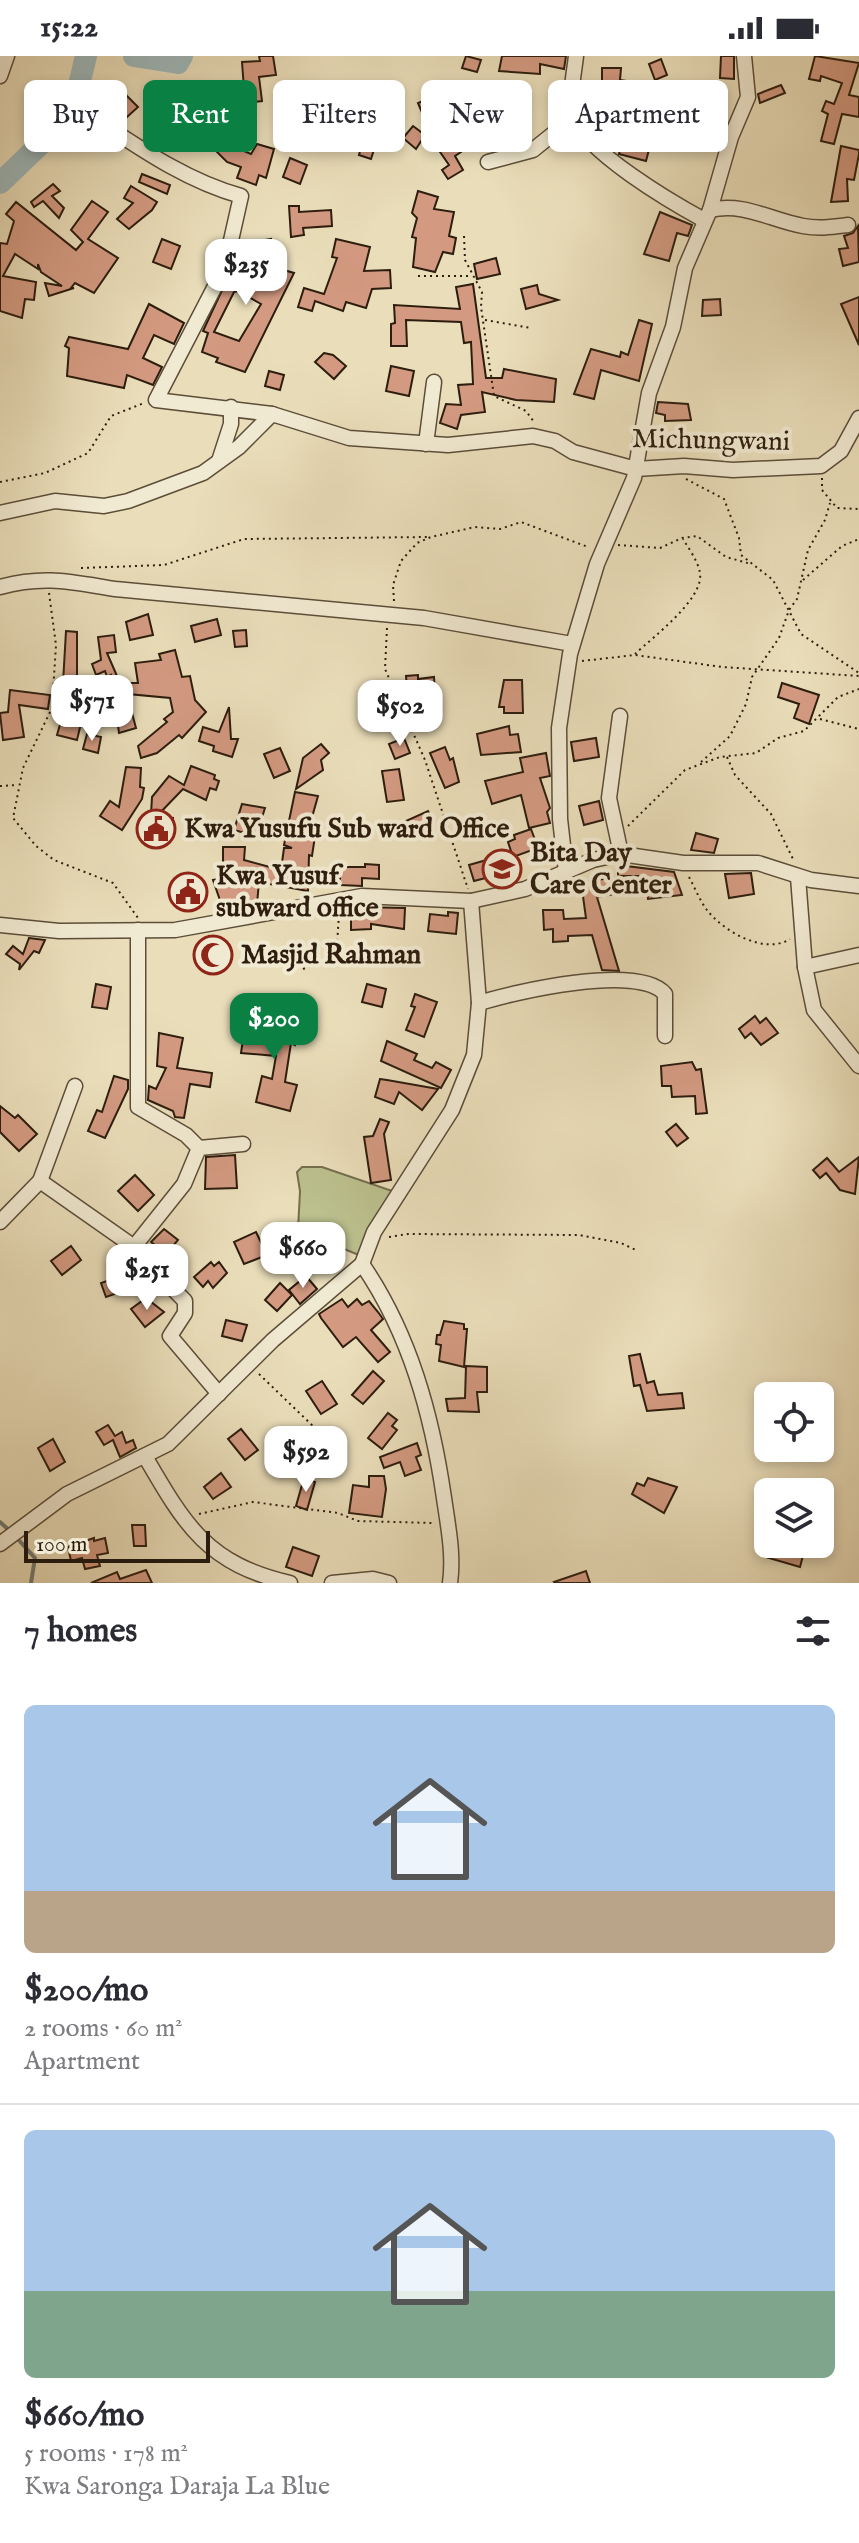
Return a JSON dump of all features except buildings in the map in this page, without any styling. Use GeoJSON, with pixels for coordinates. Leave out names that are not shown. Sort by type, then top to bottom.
{"type":"FeatureCollection","features":[{"type":"Feature","properties":{"kind":"street"},"geometry":{"type":"LineString","coordinates":[[0,76],[7,56]]}},
{"type":"Feature","properties":{"kind":"street"},"geometry":{"type":"LineString","coordinates":[[575,80],[576,56]]}},
{"type":"Feature","properties":{"kind":"street"},"geometry":{"type":"LineString","coordinates":[[566,872],[559,756],[572,644],[597,564],[636,469],[649,393],[673,327],[685,268],[748,97],[744,56]]}},
{"type":"Feature","properties":{"kind":"street"},"geometry":{"type":"LineString","coordinates":[[488,162],[533,150],[548,138]]}},
{"type":"Feature","properties":{"kind":"street"},"geometry":{"type":"LineString","coordinates":[[127,140],[167,166],[212,188],[241,196],[225,267],[156,400]]}},
{"type":"Feature","properties":{"kind":"street"},"geometry":{"type":"LineString","coordinates":[[601,152],[707,215],[743,207],[800,226],[821,229],[848,225]]}},
{"type":"Feature","properties":{"kind":"street"},"geometry":{"type":"LineString","coordinates":[[426,444],[434,382]]}},
{"type":"Feature","properties":{"kind":"street","name":"Michungwani"},"geometry":{"type":"LineString","coordinates":[[156,400],[166,404],[231,407],[272,414],[349,438],[465,444],[533,436],[555,441],[573,452],[636,469],[812,468],[828,462],[841,451],[859,418]]}},
{"type":"Feature","properties":{"kind":"street"},"geometry":{"type":"LineString","coordinates":[[219,461],[231,424],[231,407]]}},
{"type":"Feature","properties":{"kind":"street"},"geometry":{"type":"LineString","coordinates":[[0,513],[55,501],[77,506],[114,505],[203,473],[272,414]]}},
{"type":"Feature","properties":{"kind":"street"},"geometry":{"type":"LineString","coordinates":[[0,587],[45,579],[70,581],[115,589],[394,615],[572,644]]}},
{"type":"Feature","properties":{"kind":"street"},"geometry":{"type":"LineString","coordinates":[[620,716],[609,798],[621,854]]}},
{"type":"Feature","properties":{"kind":"street"},"geometry":{"type":"LineString","coordinates":[[0,925],[28,930],[202,927],[379,895],[471,901],[525,889],[593,860],[621,854],[683,863],[758,863],[800,877],[840,886],[859,886]]}},
{"type":"Feature","properties":{"kind":"street"},"geometry":{"type":"LineString","coordinates":[[800,877],[805,967],[814,1010],[859,1066]]}},
{"type":"Feature","properties":{"kind":"street"},"geometry":{"type":"LineString","coordinates":[[0,1544],[67,1494],[146,1458],[168,1444],[273,1340],[362,1264],[372,1240],[452,1110],[474,1055],[479,1003],[471,901]]}},
{"type":"Feature","properties":{"kind":"street"},"geometry":{"type":"LineString","coordinates":[[141,930],[138,1107],[186,1135],[199,1148]]}},
{"type":"Feature","properties":{"kind":"street"},"geometry":{"type":"LineString","coordinates":[[805,967],[859,955]]}},
{"type":"Feature","properties":{"kind":"street"},"geometry":{"type":"LineString","coordinates":[[479,1003],[513,992],[574,982],[649,985],[665,994],[665,1036]]}},
{"type":"Feature","properties":{"kind":"street"},"geometry":{"type":"LineString","coordinates":[[0,1222],[40,1181],[75,1086]]}},
{"type":"Feature","properties":{"kind":"street"},"geometry":{"type":"LineString","coordinates":[[199,1148],[243,1144]]}},
{"type":"Feature","properties":{"kind":"street"},"geometry":{"type":"LineString","coordinates":[[133,1248],[184,1184],[199,1148]]}},
{"type":"Feature","properties":{"kind":"street"},"geometry":{"type":"LineString","coordinates":[[40,1181],[133,1248],[185,1301],[185,1313],[170,1336],[219,1394]]}},
{"type":"Feature","properties":{"kind":"street"},"geometry":{"type":"LineString","coordinates":[[362,1264],[388,1306],[421,1384],[435,1441],[448,1524],[452,1566],[450,1583]]}},
{"type":"Feature","properties":{"kind":"street"},"geometry":{"type":"LineString","coordinates":[[146,1458],[195,1534],[231,1563],[290,1583]]}},
{"type":"Feature","properties":{"kind":"street"},"geometry":{"type":"LineString","coordinates":[[332,1583],[377,1579],[389,1583]]}},
{"type":"Feature","properties":{"kind":"path"},"geometry":{"type":"LineString","coordinates":[[464,236],[465,260],[482,292],[494,396],[518,405],[534,417],[533,436]]}},
{"type":"Feature","properties":{"kind":"path"},"geometry":{"type":"LineString","coordinates":[[418,276],[473,276]]}},
{"type":"Feature","properties":{"kind":"path"},"geometry":{"type":"LineString","coordinates":[[483,319],[531,328]]}},
{"type":"Feature","properties":{"kind":"path"},"geometry":{"type":"LineString","coordinates":[[0,482],[45,473],[80,458],[93,449],[111,416],[156,400]]}},
{"type":"Feature","properties":{"kind":"path"},"geometry":{"type":"LineString","coordinates":[[828,462],[821,485],[830,503],[840,510],[859,509]]}},
{"type":"Feature","properties":{"kind":"path"},"geometry":{"type":"LineString","coordinates":[[675,467],[687,481],[724,499],[739,538],[741,555],[773,580],[801,634],[859,674]]}},
{"type":"Feature","properties":{"kind":"path"},"geometry":{"type":"LineString","coordinates":[[618,837],[675,776],[701,762],[730,736],[746,704],[756,669],[779,638],[789,610],[797,599],[811,540],[825,520],[830,503]]}},
{"type":"Feature","properties":{"kind":"path"},"geometry":{"type":"LineString","coordinates":[[70,581],[82,568],[164,565],[244,539],[431,537],[475,527],[500,529],[521,522],[566,540],[605,549],[617,545],[660,548],[682,538],[697,536],[726,557],[751,564]]}},
{"type":"Feature","properties":{"kind":"path"},"geometry":{"type":"LineString","coordinates":[[431,537],[407,553],[397,568],[392,592],[394,615],[385,669],[425,760],[471,901]]}},
{"type":"Feature","properties":{"kind":"path"},"geometry":{"type":"LineString","coordinates":[[635,655],[674,618],[698,589],[700,570],[682,538]]}},
{"type":"Feature","properties":{"kind":"path"},"geometry":{"type":"LineString","coordinates":[[802,581],[842,546],[859,539]]}},
{"type":"Feature","properties":{"kind":"path"},"geometry":{"type":"LineString","coordinates":[[45,579],[53,604],[56,645],[52,708],[49,720],[30,748],[13,818],[36,846],[65,867],[97,874],[113,883],[141,930]]}},
{"type":"Feature","properties":{"kind":"path"},"geometry":{"type":"LineString","coordinates":[[569,663],[635,655],[756,669],[859,674]]}},
{"type":"Feature","properties":{"kind":"path"},"geometry":{"type":"LineString","coordinates":[[701,762],[756,753],[778,738],[804,731],[838,697],[859,689]]}},
{"type":"Feature","properties":{"kind":"path"},"geometry":{"type":"LineString","coordinates":[[819,719],[859,729]]}},
{"type":"Feature","properties":{"kind":"path"},"geometry":{"type":"LineString","coordinates":[[726,756],[735,775],[777,823],[800,877]]}},
{"type":"Feature","properties":{"kind":"path"},"geometry":{"type":"LineString","coordinates":[[0,786],[19,785]]}},
{"type":"Feature","properties":{"kind":"path"},"geometry":{"type":"LineString","coordinates":[[683,863],[706,909],[720,924],[754,942],[771,945],[789,941],[802,927]]}},
{"type":"Feature","properties":{"kind":"path"},"geometry":{"type":"LineString","coordinates":[[303,969],[326,961],[334,952],[340,923],[336,902]]}},
{"type":"Feature","properties":{"kind":"path"},"geometry":{"type":"LineString","coordinates":[[372,1240],[408,1234],[579,1235],[621,1243],[638,1251]]}},
{"type":"Feature","properties":{"kind":"path"},"geometry":{"type":"LineString","coordinates":[[249,1365],[342,1454]]}},
{"type":"Feature","properties":{"kind":"path"},"geometry":{"type":"LineString","coordinates":[[182,1518],[253,1502],[338,1513],[358,1521],[448,1524]]}},
{"type":"Feature","properties":{"kind":"green space"},"geometry":{"type":"Polygon","coordinates":[[[302,1167],[322,1167],[404,1195],[366,1258],[298,1230],[300,1191],[297,1172],[302,1167]]]}},
{"type":"Feature","properties":{"kind":"waterway"},"geometry":{"type":"LineString","coordinates":[[0,183],[72,114],[86,56]]}},
{"type":"Feature","properties":{"kind":"waterway"},"geometry":{"type":"LineString","coordinates":[[134,56],[178,63],[182,56]]}},
{"type":"Feature","properties":{"kind":"waterway"},"geometry":{"type":"LineString","coordinates":[[0,1522],[10,1531]]}},
{"type":"Feature","properties":{"kind":"waterway"},"geometry":{"type":"LineString","coordinates":[[16,1537],[35,1558],[31,1583]]}},
{"type":"Feature","properties":{"kind":"place","name":"Kwa Yusufu Sub ward Office"},"geometry":{"type":"Point","coordinates":[156,829]}},
{"type":"Feature","properties":{"kind":"place","name":"Bita Day Care Center"},"geometry":{"type":"Point","coordinates":[502,869]}},
{"type":"Feature","properties":{"kind":"place","name":"Kwa Yusuf subward office"},"geometry":{"type":"Point","coordinates":[188,892]}},
{"type":"Feature","properties":{"kind":"place","name":"Masjid Rahman"},"geometry":{"type":"Point","coordinates":[213,955]}}]}
